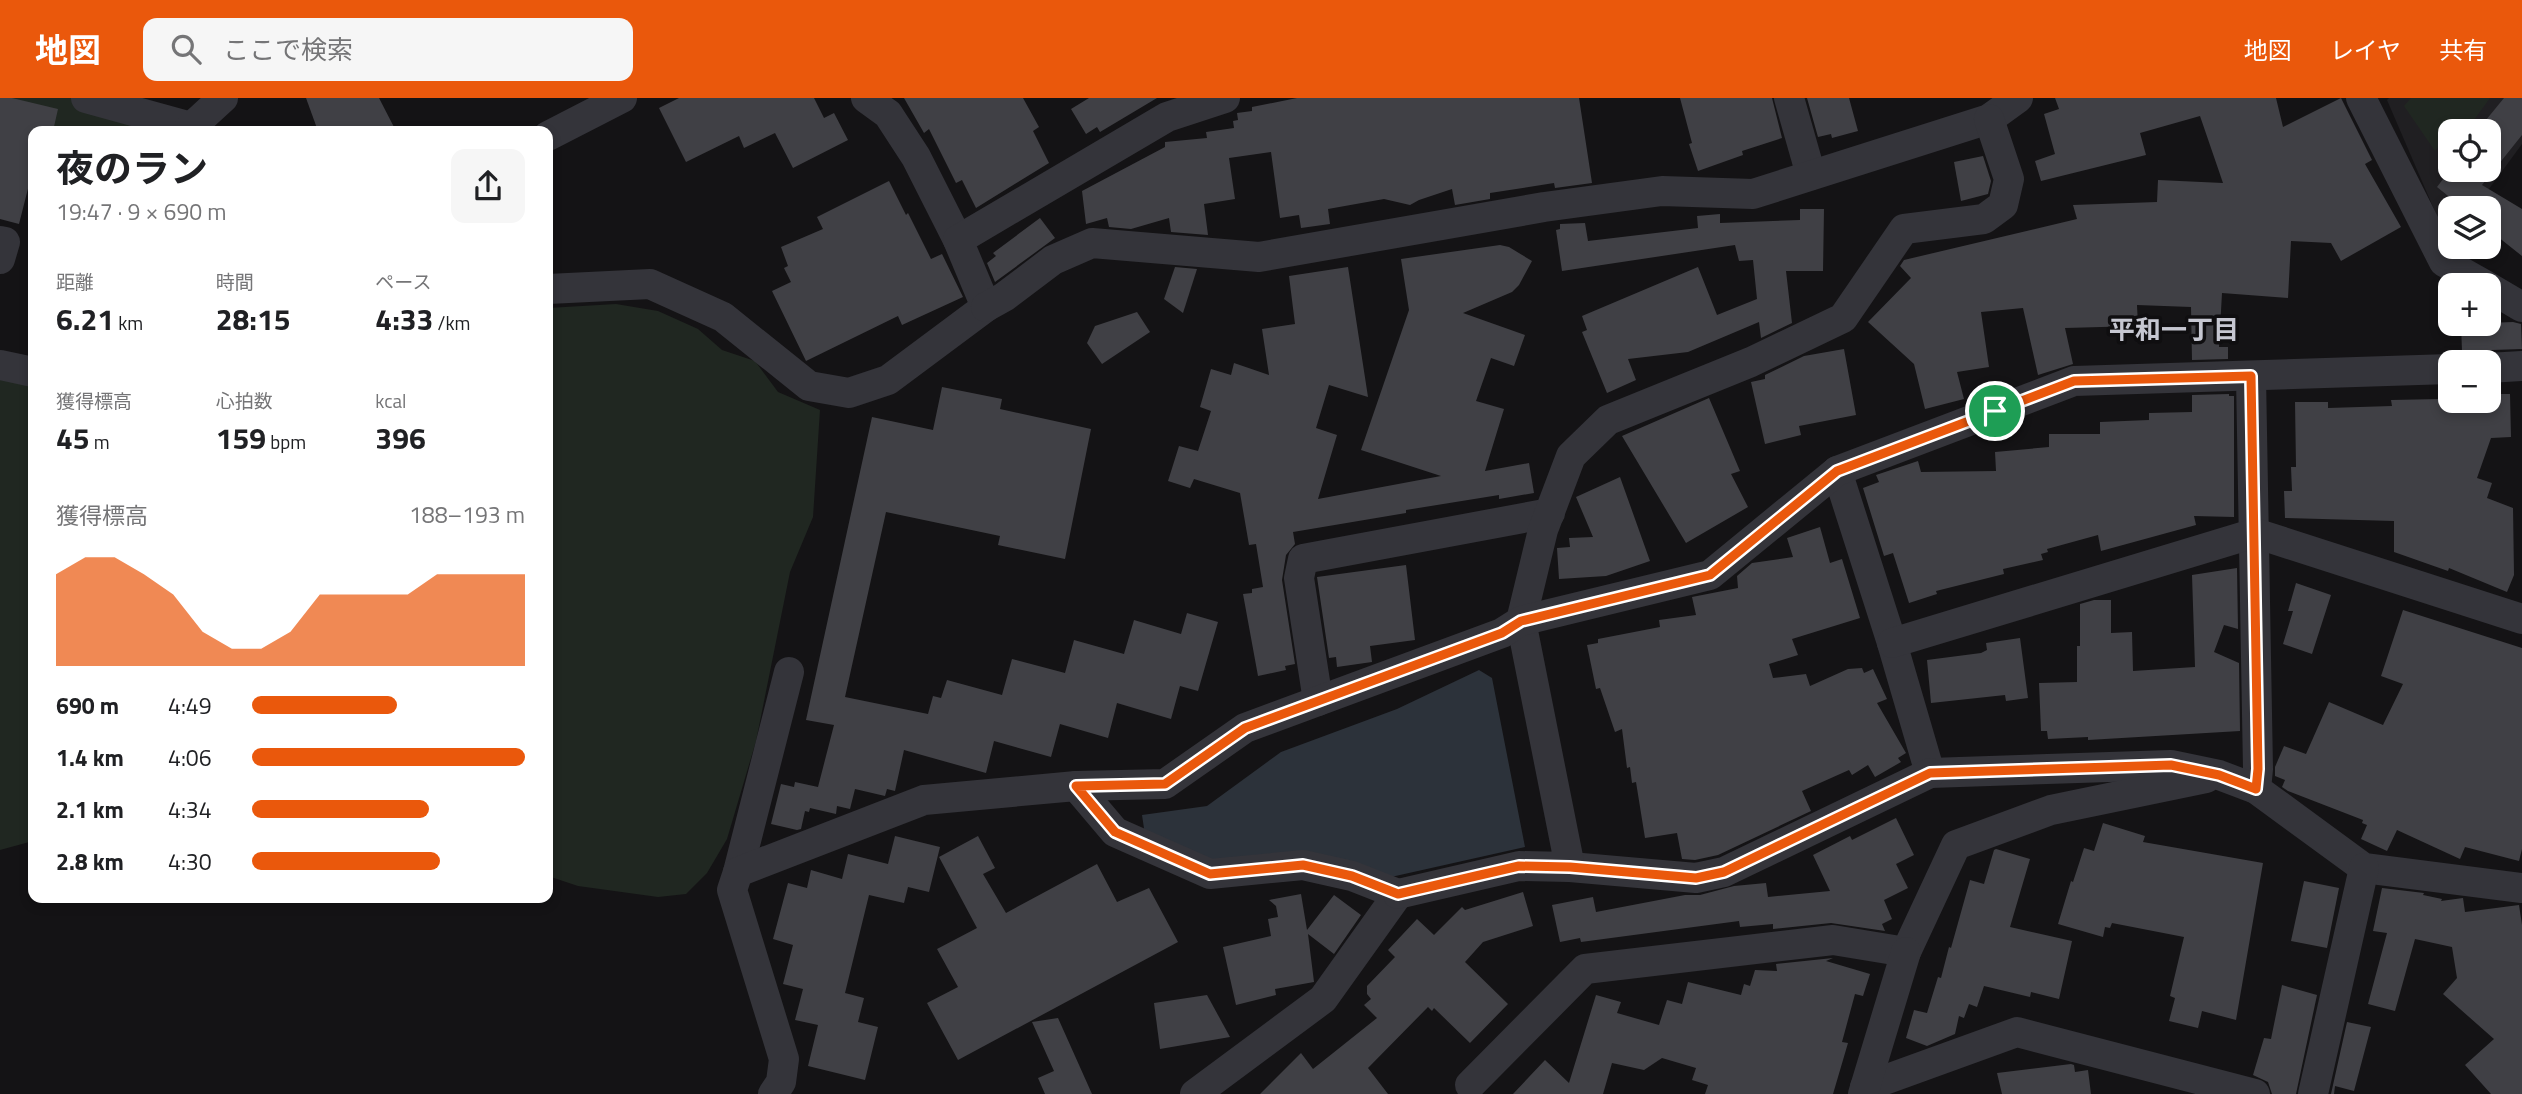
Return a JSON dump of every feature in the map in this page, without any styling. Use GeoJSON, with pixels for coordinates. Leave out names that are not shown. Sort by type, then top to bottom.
{"type":"FeatureCollection","features":[{"type":"Feature","properties":{"kind":"street"},"geometry":{"type":"LineString","coordinates":[[86,98],[179,126]]}},
{"type":"Feature","properties":{"kind":"street"},"geometry":{"type":"LineString","coordinates":[[192,126],[223,98]]}},
{"type":"Feature","properties":{"kind":"street"},"geometry":{"type":"LineString","coordinates":[[553,133],[622,98]]}},
{"type":"Feature","properties":{"kind":"street"},"geometry":{"type":"LineString","coordinates":[[866,98],[888,114],[916,157],[958,240],[986,307]]}},
{"type":"Feature","properties":{"kind":"street"},"geometry":{"type":"LineString","coordinates":[[958,240],[1167,117],[1225,98]]}},
{"type":"Feature","properties":{"kind":"street"},"geometry":{"type":"LineString","coordinates":[[1789,98],[1811,175]]}},
{"type":"Feature","properties":{"kind":"street"},"geometry":{"type":"LineString","coordinates":[[553,289],[650,284],[723,317],[808,386],[849,393],[888,380],[1053,260],[1092,243],[1259,257],[1544,207],[1662,191],[1753,194],[1989,119],[2018,98]]}},
{"type":"Feature","properties":{"kind":"street"},"geometry":{"type":"LineString","coordinates":[[2361,98],[2444,262],[2464,273]]}},
{"type":"Feature","properties":{"kind":"street"},"geometry":{"type":"LineString","coordinates":[[1570,867],[1521,621],[1543,530],[1571,456],[1608,420],[1751,362],[1843,318],[1904,229],[1984,219],[2003,205],[2009,179],[1989,119]]}},
{"type":"Feature","properties":{"kind":"street"},"geometry":{"type":"LineString","coordinates":[[0,241],[5,242],[0,259]]}},
{"type":"Feature","properties":{"kind":"street"},"geometry":{"type":"LineString","coordinates":[[2501,294],[2522,307]]}},
{"type":"Feature","properties":{"kind":"street"},"geometry":{"type":"LineString","coordinates":[[0,365],[28,371]]}},
{"type":"Feature","properties":{"kind":"street"},"geometry":{"type":"LineString","coordinates":[[2501,367],[2522,366]]}},
{"type":"Feature","properties":{"kind":"street"},"geometry":{"type":"LineString","coordinates":[[738,872],[925,800],[1076,786],[1165,784],[1245,728],[1502,633],[1521,621],[1710,575],[1837,471],[2074,381],[2438,369]]}},
{"type":"Feature","properties":{"kind":"street"},"geometry":{"type":"LineString","coordinates":[[2251,376],[2258,769],[2256,789]]}},
{"type":"Feature","properties":{"kind":"street"},"geometry":{"type":"LineString","coordinates":[[1837,471],[1930,773]]}},
{"type":"Feature","properties":{"kind":"street"},"geometry":{"type":"LineString","coordinates":[[1318,701],[1299,578],[1303,559],[1550,513]]}},
{"type":"Feature","properties":{"kind":"street"},"geometry":{"type":"LineString","coordinates":[[1892,643],[2255,533],[2522,619]]}},
{"type":"Feature","properties":{"kind":"street"},"geometry":{"type":"LineString","coordinates":[[773,1094],[781,1082],[784,1059],[732,891],[789,672]]}},
{"type":"Feature","properties":{"kind":"street"},"geometry":{"type":"LineString","coordinates":[[1076,786],[1115,832],[1210,874],[1303,865],[1352,876],[1398,894],[1519,866],[1570,867],[1696,878],[1724,872],[1930,773],[2171,765],[2219,775],[2256,789],[2364,868],[2522,888]]}},
{"type":"Feature","properties":{"kind":"street"},"geometry":{"type":"LineString","coordinates":[[1864,1091],[1906,951],[1956,845],[2051,810],[2219,775]]}},
{"type":"Feature","properties":{"kind":"street"},"geometry":{"type":"LineString","coordinates":[[2313,1094],[2364,868]]}},
{"type":"Feature","properties":{"kind":"street"},"geometry":{"type":"LineString","coordinates":[[1195,1094],[1324,999],[1398,894]]}},
{"type":"Feature","properties":{"kind":"street"},"geometry":{"type":"LineString","coordinates":[[1470,1085],[1586,969],[1833,940],[1906,951]]}},
{"type":"Feature","properties":{"kind":"street"},"geometry":{"type":"LineString","coordinates":[[1864,1091],[2017,1032],[2255,1094]]}},
{"type":"Feature","properties":{"kind":"shaded area"},"geometry":{"type":"Polygon","coordinates":[[[0,98],[140,98],[144,126],[28,126],[28,145],[0,137],[0,98]]]}},
{"type":"Feature","properties":{"kind":"shaded area"},"geometry":{"type":"Polygon","coordinates":[[[2411,98],[2490,98],[2475,119],[2438,119],[2438,147],[2435,151],[2404,106],[2411,98]]]}},
{"type":"Feature","properties":{"kind":"shaded area"},"geometry":{"type":"Polygon","coordinates":[[[2522,98],[2522,144],[2501,173],[2501,119],[2438,119],[2438,182],[2494,182],[2484,196],[2438,196],[2438,218],[2387,100],[2522,98]]]}},
{"type":"Feature","properties":{"kind":"shaded area"},"geometry":{"type":"Polygon","coordinates":[[[616,304],[658,311],[698,329],[722,350],[755,361],[778,392],[820,410],[813,517],[790,572],[756,741],[727,839],[707,873],[686,894],[658,897],[578,886],[553,878],[553,308],[616,304]]]}},
{"type":"Feature","properties":{"kind":"shaded area"},"geometry":{"type":"Polygon","coordinates":[[[7,366],[28,386],[28,842],[0,850],[0,367],[7,366]]]}},
{"type":"Feature","properties":{"kind":"shaded area"},"geometry":{"type":"Polygon","coordinates":[[[1479,670],[1492,678],[1525,847],[1391,877],[1207,863],[1145,835],[1142,815],[1207,806],[1281,752],[1397,709],[1479,670]]]}},
{"type":"Feature","properties":{"kind":"building"},"geometry":{"type":"Polygon","coordinates":[[[0,98],[12,98],[58,109],[54,126],[28,126],[28,189],[19,224],[0,219],[0,98]]]}},
{"type":"Feature","properties":{"kind":"building"},"geometry":{"type":"Polygon","coordinates":[[[306,98],[379,98],[393,126],[316,126],[306,98]]]}},
{"type":"Feature","properties":{"kind":"building"},"geometry":{"type":"Polygon","coordinates":[[[679,98],[814,98],[824,118],[834,113],[848,140],[793,168],[775,133],[744,148],[739,136],[686,162],[659,108],[679,98]]]}},
{"type":"Feature","properties":{"kind":"building"},"geometry":{"type":"Polygon","coordinates":[[[904,98],[1023,98],[1039,127],[1033,131],[1049,163],[976,208],[962,180],[956,183],[929,129],[924,133],[904,98]]]}},
{"type":"Feature","properties":{"kind":"building"},"geometry":{"type":"Polygon","coordinates":[[[1089,98],[1157,98],[1100,132],[1097,127],[1086,134],[1071,109],[1089,98]]]}},
{"type":"Feature","properties":{"kind":"building"},"geometry":{"type":"Polygon","coordinates":[[[1297,98],[1579,98],[1592,183],[1555,188],[1554,183],[1490,193],[1490,199],[1455,205],[1452,189],[1410,205],[1384,199],[1328,209],[1330,224],[1301,228],[1299,215],[1280,218],[1271,152],[1229,158],[1235,199],[1204,204],[1208,235],[1171,232],[1169,218],[1131,229],[1109,227],[1107,218],[1086,224],[1082,191],[1165,147],[1165,142],[1207,138],[1206,132],[1234,128],[1233,121],[1238,120],[1237,113],[1252,111],[1252,107],[1297,98]]]}},
{"type":"Feature","properties":{"kind":"building"},"geometry":{"type":"Polygon","coordinates":[[[1680,98],[1772,98],[1782,138],[1742,151],[1743,155],[1698,171],[1689,144],[1692,143],[1680,98]]]}},
{"type":"Feature","properties":{"kind":"building"},"geometry":{"type":"Polygon","coordinates":[[[1807,98],[1849,98],[1858,131],[1832,138],[1831,134],[1818,137],[1807,98]]]}},
{"type":"Feature","properties":{"kind":"building"},"geometry":{"type":"Polygon","coordinates":[[[2055,98],[2276,98],[2283,127],[2341,98],[2372,160],[2365,164],[2401,227],[2341,261],[2331,243],[2291,241],[2288,298],[2222,293],[2219,347],[2228,347],[2228,359],[2192,360],[2191,307],[2137,305],[2138,326],[2065,328],[2073,364],[2038,375],[2023,308],[1981,312],[1989,367],[1957,372],[1964,399],[1925,409],[1914,364],[1868,322],[1911,278],[1900,266],[1904,260],[2077,219],[2073,205],[2157,202],[2158,180],[2223,183],[2200,116],[2140,133],[2146,155],[2041,181],[2035,161],[2055,154],[2044,114],[2059,109],[2055,98]]]}},
{"type":"Feature","properties":{"kind":"building"},"geometry":{"type":"Polygon","coordinates":[[[2504,98],[2522,98],[2522,135],[2501,161],[2501,119],[2487,119],[2504,98]]]}},
{"type":"Feature","properties":{"kind":"building"},"geometry":{"type":"Polygon","coordinates":[[[1983,156],[1991,181],[1988,194],[1961,201],[1954,162],[1983,156]]]}},
{"type":"Feature","properties":{"kind":"building"},"geometry":{"type":"Polygon","coordinates":[[[889,181],[931,259],[942,254],[963,297],[902,325],[898,316],[806,361],[772,291],[791,282],[784,268],[788,266],[781,247],[823,229],[817,217],[889,181]]]}},
{"type":"Feature","properties":{"kind":"building"},"geometry":{"type":"Polygon","coordinates":[[[2441,182],[2484,182],[2482,185],[2500,196],[2448,196],[2437,187],[2441,182]]]}},
{"type":"Feature","properties":{"kind":"building"},"geometry":{"type":"Polygon","coordinates":[[[2501,196],[2522,209],[2522,256],[2501,239],[2501,196]]]}},
{"type":"Feature","properties":{"kind":"building"},"geometry":{"type":"Polygon","coordinates":[[[1800,209],[1824,209],[1823,271],[1786,271],[1792,323],[1761,338],[1759,322],[1688,352],[1628,359],[1636,380],[1607,393],[1582,332],[1587,330],[1582,316],[1698,267],[1717,315],[1757,299],[1753,260],[1739,261],[1735,245],[1562,271],[1556,230],[1560,229],[1560,224],[1585,223],[1588,241],[1698,228],[1697,216],[1720,214],[1720,223],[1800,220],[1800,209]]]}},
{"type":"Feature","properties":{"kind":"building"},"geometry":{"type":"Polygon","coordinates":[[[1040,218],[1055,238],[995,282],[987,263],[996,256],[993,253],[1040,218]]]}},
{"type":"Feature","properties":{"kind":"building"},"geometry":{"type":"Polygon","coordinates":[[[1500,245],[1509,247],[1532,261],[1519,285],[1512,292],[1463,313],[1525,335],[1514,366],[1491,358],[1476,401],[1504,409],[1485,471],[1529,463],[1534,493],[1499,499],[1499,495],[1406,510],[1406,513],[1293,532],[1295,544],[1286,555],[1282,580],[1295,664],[1285,666],[1286,670],[1258,676],[1243,594],[1263,587],[1256,544],[1249,545],[1240,493],[1194,479],[1190,488],[1168,481],[1179,446],[1198,451],[1211,411],[1200,407],[1211,369],[1231,375],[1234,363],[1269,375],[1262,329],[1295,324],[1289,276],[1348,267],[1368,397],[1329,385],[1316,428],[1337,435],[1318,499],[1441,476],[1361,450],[1409,310],[1401,259],[1500,245]]]}},
{"type":"Feature","properties":{"kind":"building"},"geometry":{"type":"Polygon","coordinates":[[[1175,267],[1197,269],[1183,313],[1164,299],[1175,267]]]}},
{"type":"Feature","properties":{"kind":"building"},"geometry":{"type":"Polygon","coordinates":[[[1137,312],[1150,332],[1102,364],[1087,343],[1095,326],[1137,312]]]}},
{"type":"Feature","properties":{"kind":"building"},"geometry":{"type":"Polygon","coordinates":[[[2501,322],[2521,324],[2522,349],[2462,350],[2461,336],[2501,336],[2501,322]]]}},
{"type":"Feature","properties":{"kind":"building"},"geometry":{"type":"Polygon","coordinates":[[[1844,349],[1856,415],[1799,426],[1801,435],[1765,444],[1751,382],[1765,379],[1765,375],[1804,356],[1844,349]]]}},
{"type":"Feature","properties":{"kind":"building"},"geometry":{"type":"Polygon","coordinates":[[[942,387],[1002,399],[1000,409],[1091,429],[1065,559],[998,545],[1000,536],[886,512],[845,697],[928,714],[933,696],[941,698],[947,680],[1002,695],[1012,659],[1065,673],[1074,640],[1124,654],[1134,620],[1181,634],[1187,613],[1218,622],[1198,691],[1180,686],[1171,719],[1117,703],[1108,738],[1060,724],[1051,757],[994,741],[986,773],[904,750],[895,791],[887,789],[885,796],[855,789],[850,809],[837,806],[836,814],[810,808],[809,812],[805,811],[801,829],[771,824],[781,784],[794,787],[795,782],[818,787],[834,725],[806,720],[872,417],[933,430],[942,387]]]}},
{"type":"Feature","properties":{"kind":"building"},"geometry":{"type":"Polygon","coordinates":[[[2501,394],[2510,394],[2511,437],[2491,438],[2477,478],[2492,483],[2487,498],[2513,508],[2514,575],[2507,592],[2449,568],[2448,571],[2394,552],[2394,521],[2285,518],[2284,491],[2292,491],[2291,467],[2296,467],[2295,402],[2328,402],[2328,408],[2392,406],[2391,400],[2438,399],[2438,413],[2501,413],[2501,394]]]}},
{"type":"Feature","properties":{"kind":"building"},"geometry":{"type":"Polygon","coordinates":[[[2192,395],[2234,396],[2234,517],[2194,516],[2196,525],[2101,551],[2098,535],[2047,549],[2048,552],[2041,554],[2043,560],[2003,569],[2004,574],[1936,591],[1937,594],[1909,603],[1893,553],[1884,556],[1863,488],[1879,482],[1876,475],[1918,461],[1921,472],[1996,471],[1995,452],[2049,447],[2049,434],[2100,434],[2100,422],[2149,420],[2149,413],[2192,412],[2192,395]]]}},
{"type":"Feature","properties":{"kind":"building"},"geometry":{"type":"Polygon","coordinates":[[[1709,398],[1740,471],[1731,474],[1748,507],[1686,543],[1622,436],[1709,398]]]}},
{"type":"Feature","properties":{"kind":"building"},"geometry":{"type":"Polygon","coordinates":[[[1620,477],[1650,561],[1606,576],[1559,579],[1557,548],[1570,547],[1569,538],[1593,537],[1576,497],[1620,477]]]}},
{"type":"Feature","properties":{"kind":"building"},"geometry":{"type":"Polygon","coordinates":[[[1820,527],[1830,563],[1842,559],[1860,618],[1792,639],[1798,655],[1769,664],[1773,678],[1806,674],[1810,686],[1848,669],[1862,668],[1864,673],[1873,669],[1887,699],[1877,703],[1906,753],[1898,758],[1901,762],[1875,777],[1868,765],[1852,775],[1849,770],[1802,791],[1811,811],[1718,855],[1695,860],[1682,859],[1677,833],[1645,838],[1636,782],[1632,783],[1630,767],[1627,768],[1622,729],[1615,732],[1600,688],[1596,689],[1587,645],[1598,643],[1598,639],[1660,627],[1659,620],[1696,615],[1692,597],[1738,588],[1737,576],[1752,563],[1793,557],[1787,538],[1820,527]]]}},
{"type":"Feature","properties":{"kind":"building"},"geometry":{"type":"Polygon","coordinates":[[[1406,565],[1415,640],[1370,646],[1372,662],[1337,667],[1336,657],[1329,658],[1317,577],[1406,565]]]}},
{"type":"Feature","properties":{"kind":"building"},"geometry":{"type":"Polygon","coordinates":[[[2237,568],[2238,629],[2224,625],[2214,652],[2239,663],[2240,731],[2088,740],[2088,737],[2048,739],[2047,731],[2041,731],[2039,683],[2077,682],[2080,604],[2094,600],[2111,600],[2111,633],[2132,632],[2133,671],[2195,667],[2192,575],[2237,568]]]}},
{"type":"Feature","properties":{"kind":"building"},"geometry":{"type":"Polygon","coordinates":[[[2296,583],[2331,595],[2312,654],[2283,644],[2293,611],[2288,611],[2296,583]]]}},
{"type":"Feature","properties":{"kind":"building"},"geometry":{"type":"Polygon","coordinates":[[[2403,610],[2522,648],[2522,849],[2519,861],[2465,847],[2460,859],[2397,830],[2387,851],[2361,839],[2367,825],[2362,823],[2363,820],[2288,791],[2282,787],[2285,780],[2275,776],[2275,767],[2284,746],[2306,754],[2329,702],[2383,725],[2403,684],[2381,676],[2403,610]]]}},
{"type":"Feature","properties":{"kind":"building"},"geometry":{"type":"Polygon","coordinates":[[[2020,638],[2028,698],[2006,701],[2005,695],[1931,703],[1927,660],[1981,653],[1987,650],[1986,643],[2020,638]]]}},
{"type":"Feature","properties":{"kind":"building"},"geometry":{"type":"Polygon","coordinates":[[[1896,818],[1914,855],[1896,864],[1908,888],[1884,900],[1892,919],[1882,924],[1885,931],[1831,923],[1773,929],[1773,924],[1740,927],[1739,921],[1581,942],[1580,938],[1560,942],[1552,905],[1593,897],[1596,912],[1685,895],[1700,895],[1734,886],[1766,883],[1768,897],[1830,891],[1813,855],[1850,836],[1852,840],[1896,818]]]}},
{"type":"Feature","properties":{"kind":"building"},"geometry":{"type":"Polygon","coordinates":[[[2103,823],[2145,836],[2143,842],[2263,863],[2236,1020],[2202,1011],[2198,1028],[2169,1021],[2175,998],[2170,996],[2184,937],[2112,923],[2110,928],[2105,927],[2103,937],[2058,924],[2084,848],[2094,851],[2103,823]]]}},
{"type":"Feature","properties":{"kind":"building"},"geometry":{"type":"Polygon","coordinates":[[[895,836],[940,847],[929,892],[908,887],[904,903],[869,895],[845,993],[864,998],[858,1022],[878,1027],[865,1080],[808,1066],[818,1025],[795,1020],[803,989],[783,984],[793,945],[773,939],[788,883],[807,888],[811,870],[842,879],[848,854],[888,864],[895,836]]]}},
{"type":"Feature","properties":{"kind":"building"},"geometry":{"type":"Polygon","coordinates":[[[978,836],[995,868],[983,874],[1006,913],[1097,864],[1117,902],[1149,888],[1178,942],[958,1060],[927,1003],[958,987],[937,949],[977,928],[939,857],[978,836]]]}},
{"type":"Feature","properties":{"kind":"building"},"geometry":{"type":"Polygon","coordinates":[[[1996,849],[2030,859],[2010,927],[2072,941],[2059,999],[2031,992],[2030,997],[1984,986],[1977,1007],[1969,1004],[1964,1018],[1959,1016],[1955,1034],[1927,1046],[1906,1038],[1914,1010],[1927,1013],[1938,977],[1941,978],[1949,947],[1951,948],[1970,880],[1984,884],[1996,849]]]}},
{"type":"Feature","properties":{"kind":"building"},"geometry":{"type":"Polygon","coordinates":[[[2304,881],[2339,888],[2327,948],[2291,941],[2304,881]]]}},
{"type":"Feature","properties":{"kind":"building"},"geometry":{"type":"Polygon","coordinates":[[[2382,888],[2424,893],[2423,895],[2442,899],[2441,901],[2463,898],[2465,912],[2519,905],[2522,925],[2522,1094],[2491,1094],[2465,1065],[2494,1039],[2443,994],[2457,978],[2452,947],[2415,939],[2395,1011],[2368,1004],[2387,933],[2373,931],[2382,888]]]}},
{"type":"Feature","properties":{"kind":"building"},"geometry":{"type":"Polygon","coordinates":[[[1523,892],[1533,926],[1483,942],[1465,962],[1508,1004],[1470,1043],[1434,1008],[1432,1011],[1428,1007],[1368,1068],[1388,1094],[1260,1094],[1301,1053],[1313,1069],[1377,1018],[1364,1005],[1371,999],[1367,994],[1367,986],[1395,957],[1388,950],[1417,919],[1434,935],[1462,907],[1465,910],[1523,892]]]}},
{"type":"Feature","properties":{"kind":"building"},"geometry":{"type":"Polygon","coordinates":[[[1301,894],[1307,930],[1334,895],[1361,915],[1334,954],[1308,934],[1314,982],[1275,989],[1276,995],[1236,1005],[1223,947],[1271,936],[1268,919],[1278,917],[1276,906],[1269,900],[1301,894]]]}},
{"type":"Feature","properties":{"kind":"building"},"geometry":{"type":"Polygon","coordinates":[[[1833,958],[1826,961],[1870,974],[1863,996],[1855,994],[1842,1042],[1848,1043],[1833,1094],[1705,1094],[1708,1085],[1692,1080],[1696,1068],[1662,1058],[1644,1070],[1612,1063],[1603,1094],[1513,1094],[1545,1060],[1569,1083],[1596,995],[1621,1002],[1617,1013],[1659,1025],[1667,1000],[1682,1004],[1688,982],[1741,995],[1744,984],[1750,986],[1755,970],[1777,971],[1776,964],[1833,958]]]}},
{"type":"Feature","properties":{"kind":"building"},"geometry":{"type":"Polygon","coordinates":[[[2282,985],[2317,995],[2296,1094],[2272,1094],[2268,1082],[2253,1075],[2264,1038],[2271,1039],[2282,985]]]}},
{"type":"Feature","properties":{"kind":"building"},"geometry":{"type":"Polygon","coordinates":[[[1207,995],[1230,1037],[1160,1049],[1154,1003],[1207,995]]]}},
{"type":"Feature","properties":{"kind":"building"},"geometry":{"type":"Polygon","coordinates":[[[1058,1018],[1092,1094],[1045,1094],[1038,1078],[1054,1071],[1032,1022],[1058,1018]]]}},
{"type":"Feature","properties":{"kind":"building"},"geometry":{"type":"Polygon","coordinates":[[[2347,1022],[2371,1027],[2354,1091],[2335,1086],[2334,1094],[2331,1094],[2347,1022]]]}},
{"type":"Feature","properties":{"kind":"building"},"geometry":{"type":"Polygon","coordinates":[[[2074,1065],[2075,1072],[2088,1070],[2091,1094],[2002,1094],[1997,1073],[2074,1065]]]}},
{"type":"Feature","properties":{"kind":"district","name":"平和一丁目"},"geometry":{"type":"Point","coordinates":[2174,330]}},
{"type":"Feature","properties":{"kind":"route"},"geometry":{"type":"LineString","coordinates":[[2251,376],[2258,769],[2256,789],[2219,775],[2171,765],[1930,773],[1724,872],[1696,878],[1570,867],[1519,866],[1398,894],[1352,876],[1303,865],[1210,874],[1115,832],[1076,786],[1165,784],[1245,728],[1502,633],[1521,621],[1710,575],[1837,471],[1995,411],[2074,381],[2251,376]]}}]}
